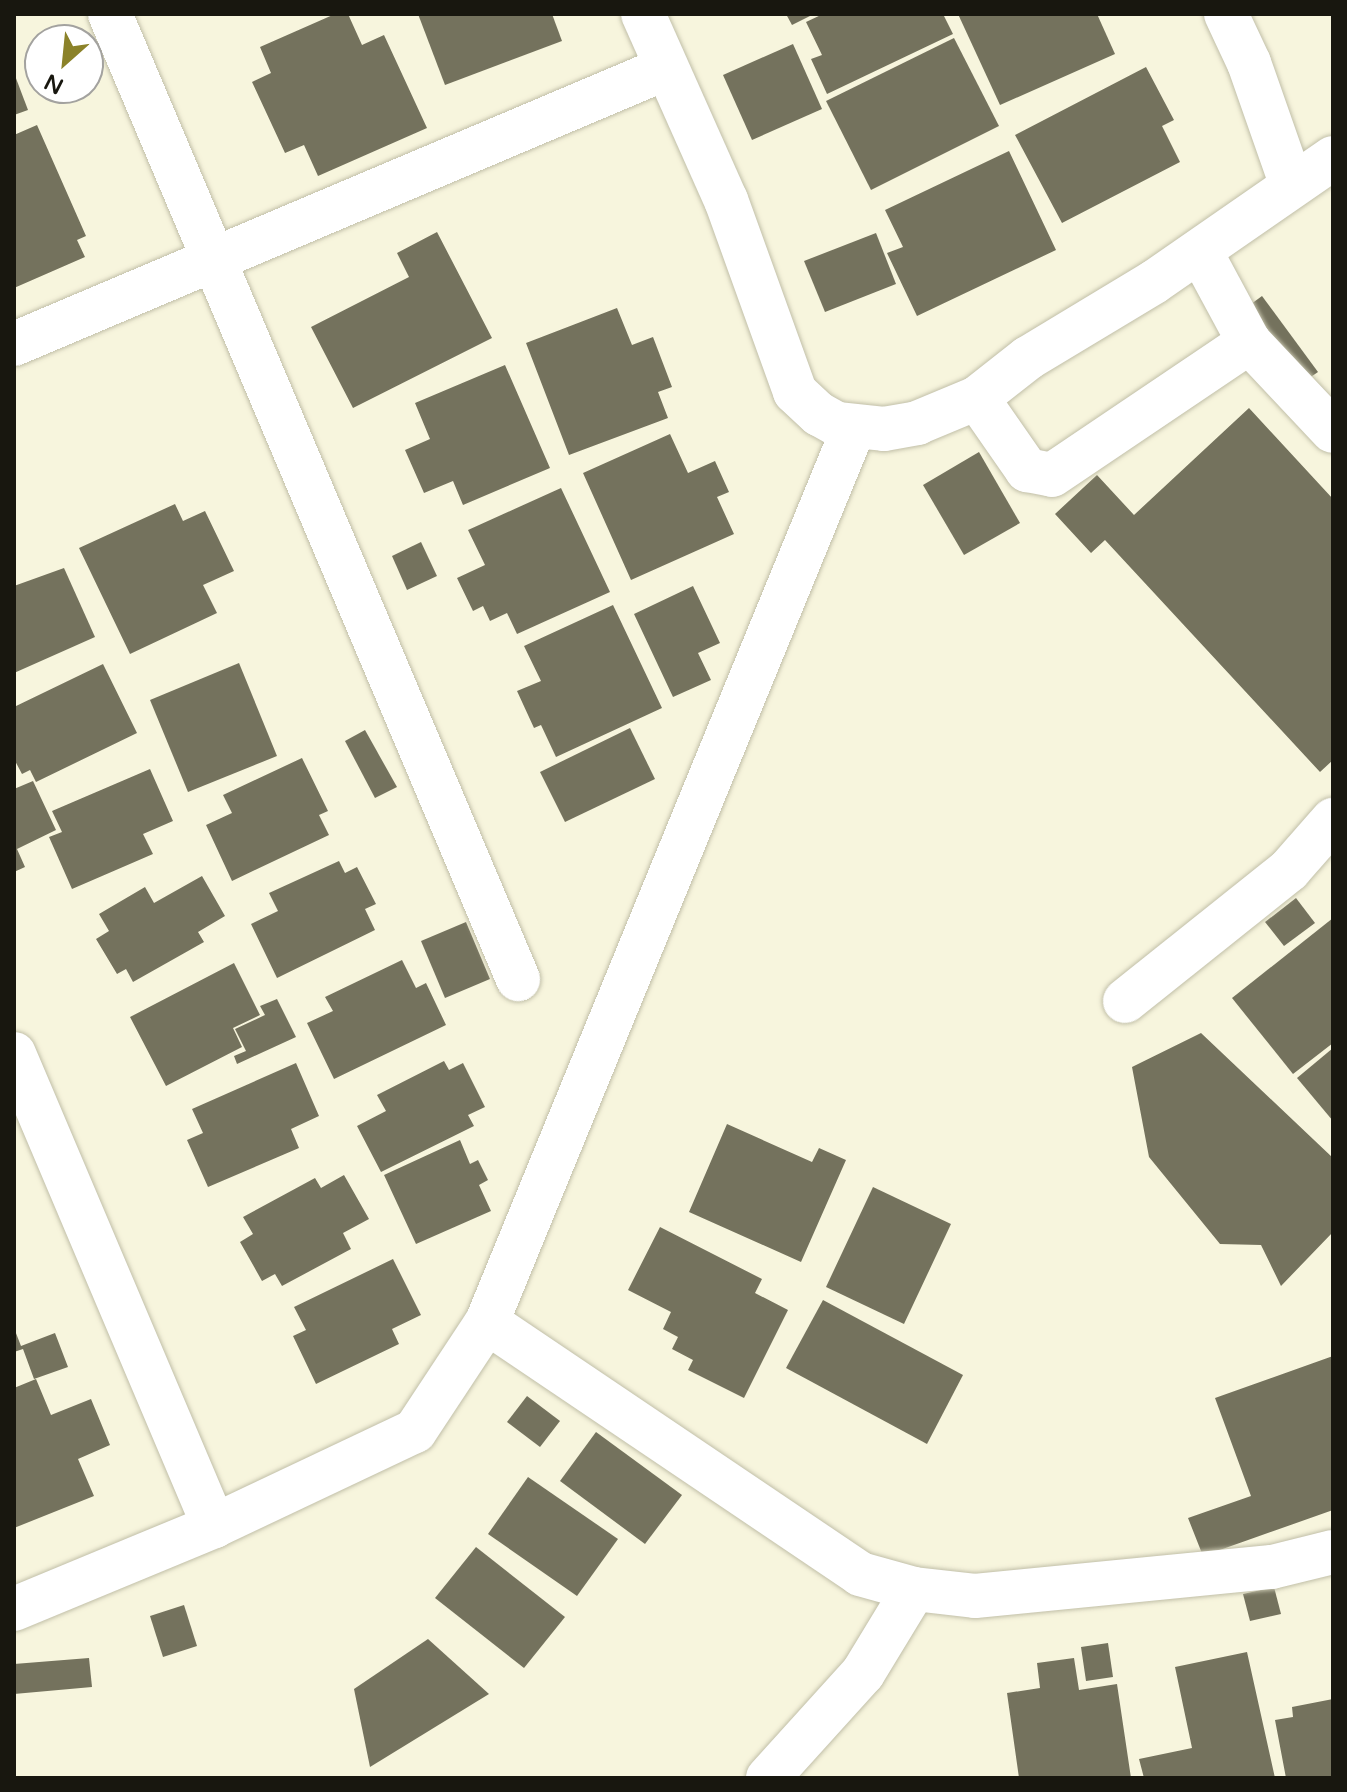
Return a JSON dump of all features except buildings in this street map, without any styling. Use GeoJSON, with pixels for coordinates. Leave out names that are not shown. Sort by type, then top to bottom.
{"type":"FeatureCollection","features":[{"type":"Feature","properties":{"kind":"street"},"geometry":{"type":"LineString","coordinates":[[110,14],[518,979]]}},
{"type":"Feature","properties":{"kind":"street"},"geometry":{"type":"LineString","coordinates":[[643,14],[726,200],[795,392],[819,414],[837,424],[884,429],[917,423],[977,398],[1028,358],[1200,251],[1333,158]]}},
{"type":"Feature","properties":{"kind":"street"},"geometry":{"type":"LineString","coordinates":[[1226,14],[1249,63],[1292,186]]}},
{"type":"Feature","properties":{"kind":"street"},"geometry":{"type":"LineString","coordinates":[[14,344],[666,68]]}},
{"type":"Feature","properties":{"kind":"street"},"geometry":{"type":"LineString","coordinates":[[1200,251],[1249,342],[1333,431]]}},
{"type":"Feature","properties":{"kind":"street"},"geometry":{"type":"LineString","coordinates":[[977,398],[1027,470],[1052,475],[1249,342]]}},
{"type":"Feature","properties":{"kind":"street"},"geometry":{"type":"LineString","coordinates":[[14,1609],[214,1526],[415,1431],[487,1322],[854,427]]}},
{"type":"Feature","properties":{"kind":"street"},"geometry":{"type":"LineString","coordinates":[[1125,1001],[1289,870],[1333,820]]}},
{"type":"Feature","properties":{"kind":"street"},"geometry":{"type":"LineString","coordinates":[[14,1054],[214,1526]]}},
{"type":"Feature","properties":{"kind":"street"},"geometry":{"type":"LineString","coordinates":[[487,1322],[860,1574],[914,1589],[975,1596],[1272,1567],[1333,1552]]}},
{"type":"Feature","properties":{"kind":"street"},"geometry":{"type":"LineString","coordinates":[[768,1778],[863,1673],[914,1589]]}}]}
